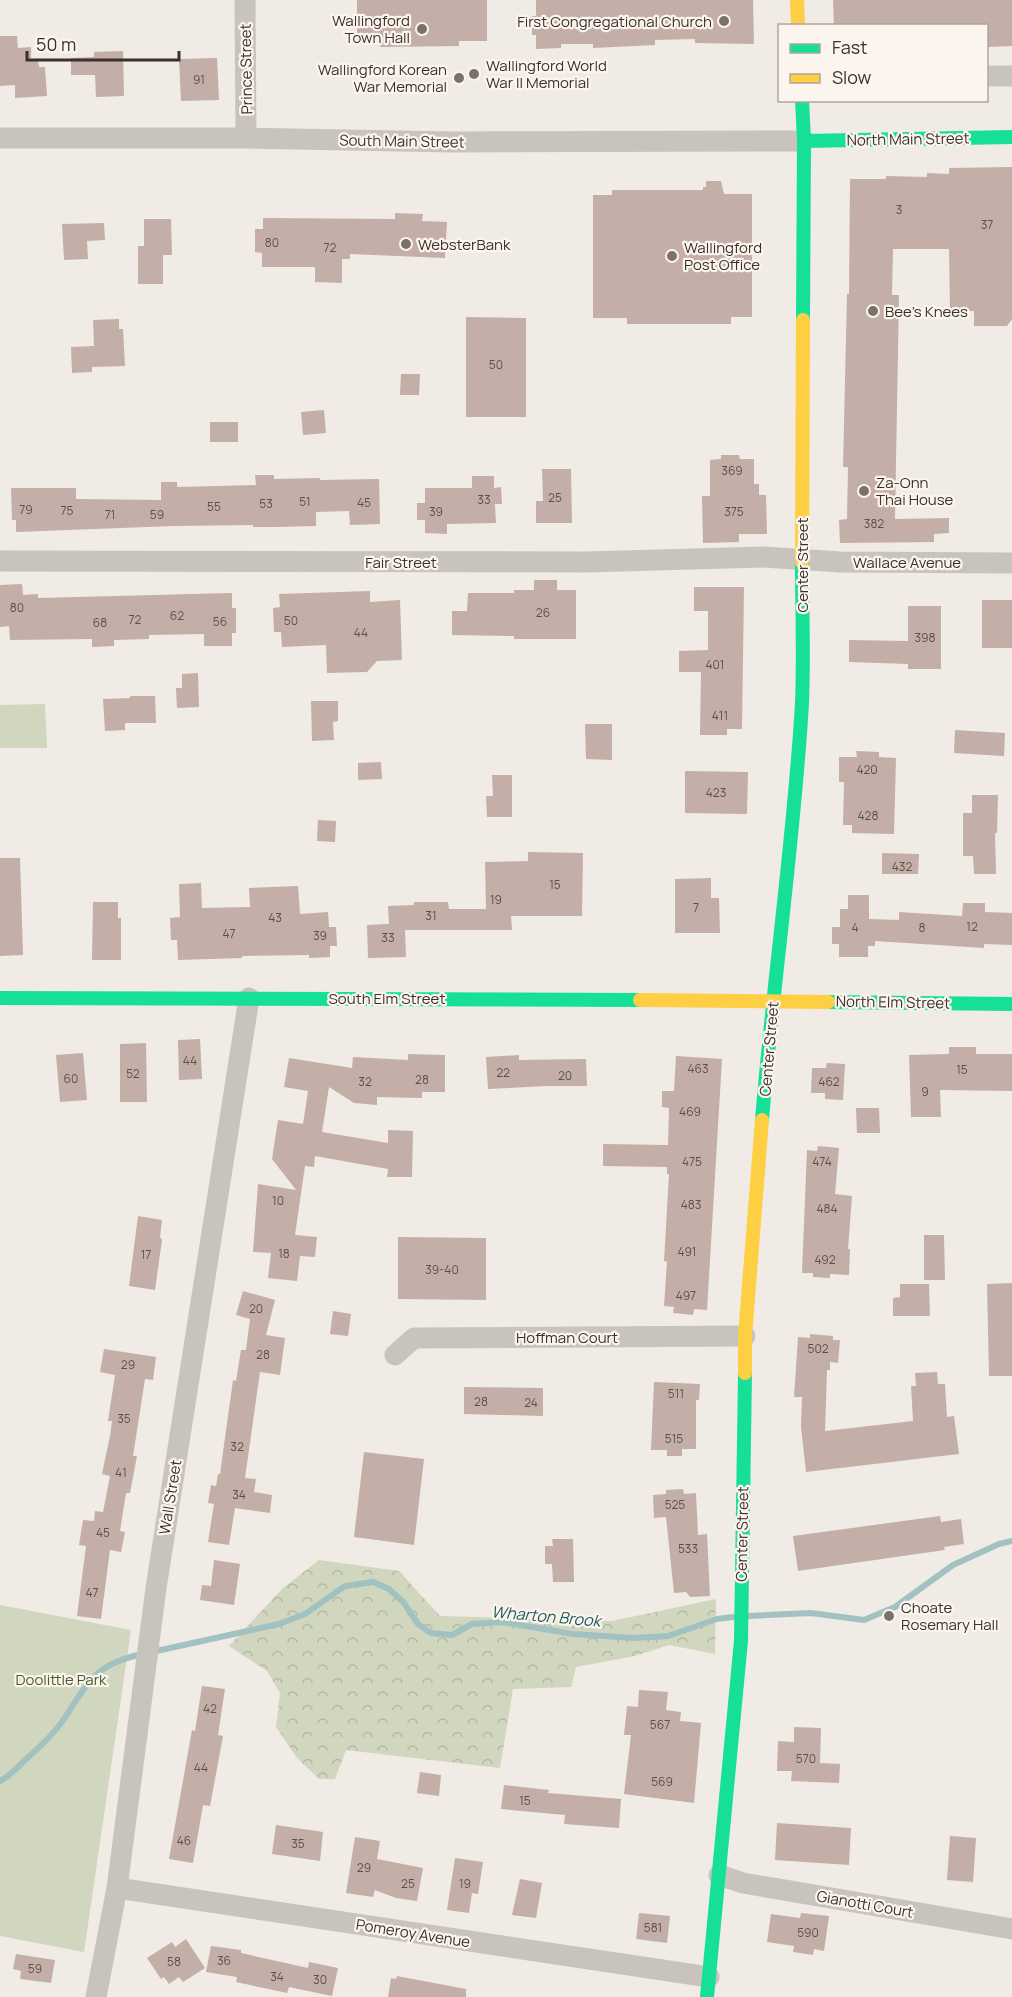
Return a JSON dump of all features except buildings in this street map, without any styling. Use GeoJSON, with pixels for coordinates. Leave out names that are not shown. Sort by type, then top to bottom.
{"type":"FeatureCollection","features":[{"type":"Feature","properties":{"kind":"main road"},"geometry":{"type":"LineString","coordinates":[[797,0],[798,24]]}},
{"type":"Feature","properties":{"kind":"main road","name":"Center Street"},"geometry":{"type":"LineString","coordinates":[[708,1987],[741,1641],[745,1336],[768,1045],[781,945],[800,729],[804,141],[802,102]]}},
{"type":"Feature","properties":{"kind":"main road","name":"North Main Street"},"geometry":{"type":"LineString","coordinates":[[804,141],[1012,137]]}},
{"type":"Feature","properties":{"kind":"main road","name":"South Elm Street"},"geometry":{"type":"LineString","coordinates":[[0,998],[774,1000]]}},
{"type":"Feature","properties":{"kind":"main road","name":"North Elm Street"},"geometry":{"type":"LineString","coordinates":[[774,1000],[1012,1004]]}},
{"type":"Feature","properties":{"kind":"street","name":"Prince Street"},"geometry":{"type":"LineString","coordinates":[[245,0],[246,138]]}},
{"type":"Feature","properties":{"kind":"street"},"geometry":{"type":"LineString","coordinates":[[988,76],[1012,76]]}},
{"type":"Feature","properties":{"kind":"street","name":"South Main Street"},"geometry":{"type":"LineString","coordinates":[[0,138],[246,138],[443,142],[804,141]]}},
{"type":"Feature","properties":{"kind":"street","name":"Fair Street"},"geometry":{"type":"LineString","coordinates":[[0,561],[587,562],[763,557],[802,559]]}},
{"type":"Feature","properties":{"kind":"street","name":"Wallace Avenue"},"geometry":{"type":"LineString","coordinates":[[802,559],[841,562],[1012,563]]}},
{"type":"Feature","properties":{"kind":"street","name":"Wall Street"},"geometry":{"type":"LineString","coordinates":[[96,1997],[117,1888],[149,1639],[249,998]]}},
{"type":"Feature","properties":{"kind":"street","name":"Hoffman Court"},"geometry":{"type":"LineString","coordinates":[[395,1355],[414,1338],[745,1336]]}},
{"type":"Feature","properties":{"kind":"street","name":"Gianotti Court"},"geometry":{"type":"LineString","coordinates":[[719,1875],[743,1883],[1012,1929]]}},
{"type":"Feature","properties":{"kind":"street","name":"Pomeroy Avenue"},"geometry":{"type":"LineString","coordinates":[[117,1888],[708,1987]]}},
{"type":"Feature","properties":{"kind":"green space"},"geometry":{"type":"Polygon","coordinates":[[[45,704],[47,748],[0,748],[0,705],[45,704]]]}},
{"type":"Feature","properties":{"kind":"green space"},"geometry":{"type":"Polygon","coordinates":[[[319,1560],[399,1571],[440,1616],[612,1621],[716,1599],[715,1654],[669,1645],[635,1656],[576,1667],[571,1687],[513,1689],[500,1768],[346,1750],[335,1779],[319,1779],[297,1758],[276,1727],[280,1693],[267,1671],[229,1646],[283,1588],[319,1560]]]}},
{"type":"Feature","properties":{"kind":"green space","name":"Doolittle Park"},"geometry":{"type":"Polygon","coordinates":[[[0,1605],[131,1630],[84,1952],[0,1936],[0,1605]]]}},
{"type":"Feature","properties":{"kind":"waterway","name":"Wharton Brook"},"geometry":{"type":"LineString","coordinates":[[749,1616],[811,1613],[864,1620],[895,1607],[953,1565],[999,1544],[1012,1541]]}},
{"type":"Feature","properties":{"kind":"waterway","name":"Wharton Brook"},"geometry":{"type":"LineString","coordinates":[[152,1652],[279,1624],[305,1614],[345,1586],[373,1582],[389,1589],[404,1603],[418,1624],[431,1633],[452,1635],[472,1624],[502,1622],[573,1634],[634,1638],[668,1636],[717,1619],[733,1617]]}},
{"type":"Feature","properties":{"kind":"waterway","name":"Wharton Brook"},"geometry":{"type":"LineString","coordinates":[[0,1781],[13,1772],[53,1734],[96,1675],[115,1663],[142,1654]]}},
{"type":"Feature","properties":{"kind":"traffic: fast"},"geometry":{"type":"LineString","coordinates":[[802,102],[803,320]]}},
{"type":"Feature","properties":{"kind":"traffic: fast"},"geometry":{"type":"LineString","coordinates":[[804,141],[1012,137]]}},
{"type":"Feature","properties":{"kind":"traffic: fast"},"geometry":{"type":"LineString","coordinates":[[762,1120],[789,859],[802,703],[802,562]]}},
{"type":"Feature","properties":{"kind":"traffic: fast"},"geometry":{"type":"LineString","coordinates":[[0,998],[640,1000]]}},
{"type":"Feature","properties":{"kind":"traffic: fast"},"geometry":{"type":"LineString","coordinates":[[828,1002],[1012,1004]]}},
{"type":"Feature","properties":{"kind":"traffic: fast"},"geometry":{"type":"LineString","coordinates":[[707,1997],[741,1641],[745,1373]]}},
{"type":"Feature","properties":{"kind":"traffic: slow"},"geometry":{"type":"LineString","coordinates":[[797,0],[798,24]]}},
{"type":"Feature","properties":{"kind":"traffic: slow"},"geometry":{"type":"LineString","coordinates":[[802,562],[803,320]]}},
{"type":"Feature","properties":{"kind":"traffic: slow"},"geometry":{"type":"LineString","coordinates":[[640,1000],[828,1002]]}},
{"type":"Feature","properties":{"kind":"traffic: slow"},"geometry":{"type":"LineString","coordinates":[[745,1373],[745,1336],[762,1120]]}},
{"type":"Feature","properties":{"kind":"place","name":"First Congregational Church"},"geometry":{"type":"Point","coordinates":[724,21]}},
{"type":"Feature","properties":{"kind":"place","name":"Wallingford Town Hall"},"geometry":{"type":"Point","coordinates":[422,29]}},
{"type":"Feature","properties":{"kind":"place","name":"Wallingford World War II Memorial"},"geometry":{"type":"Point","coordinates":[474,74]}},
{"type":"Feature","properties":{"kind":"place","name":"Wallingford Korean War Memorial"},"geometry":{"type":"Point","coordinates":[459,78]}},
{"type":"Feature","properties":{"kind":"place","name":"WebsterBank"},"geometry":{"type":"Point","coordinates":[406,244]}},
{"type":"Feature","properties":{"kind":"place","name":"Wallingford Post Office"},"geometry":{"type":"Point","coordinates":[672,256]}},
{"type":"Feature","properties":{"kind":"place","name":"Bee's Knees"},"geometry":{"type":"Point","coordinates":[873,311]}},
{"type":"Feature","properties":{"kind":"place","name":"Za-Onn Thai House"},"geometry":{"type":"Point","coordinates":[864,491]}},
{"type":"Feature","properties":{"kind":"place","name":"Choate Rosemary Hall"},"geometry":{"type":"Point","coordinates":[889,1616]}}]}
